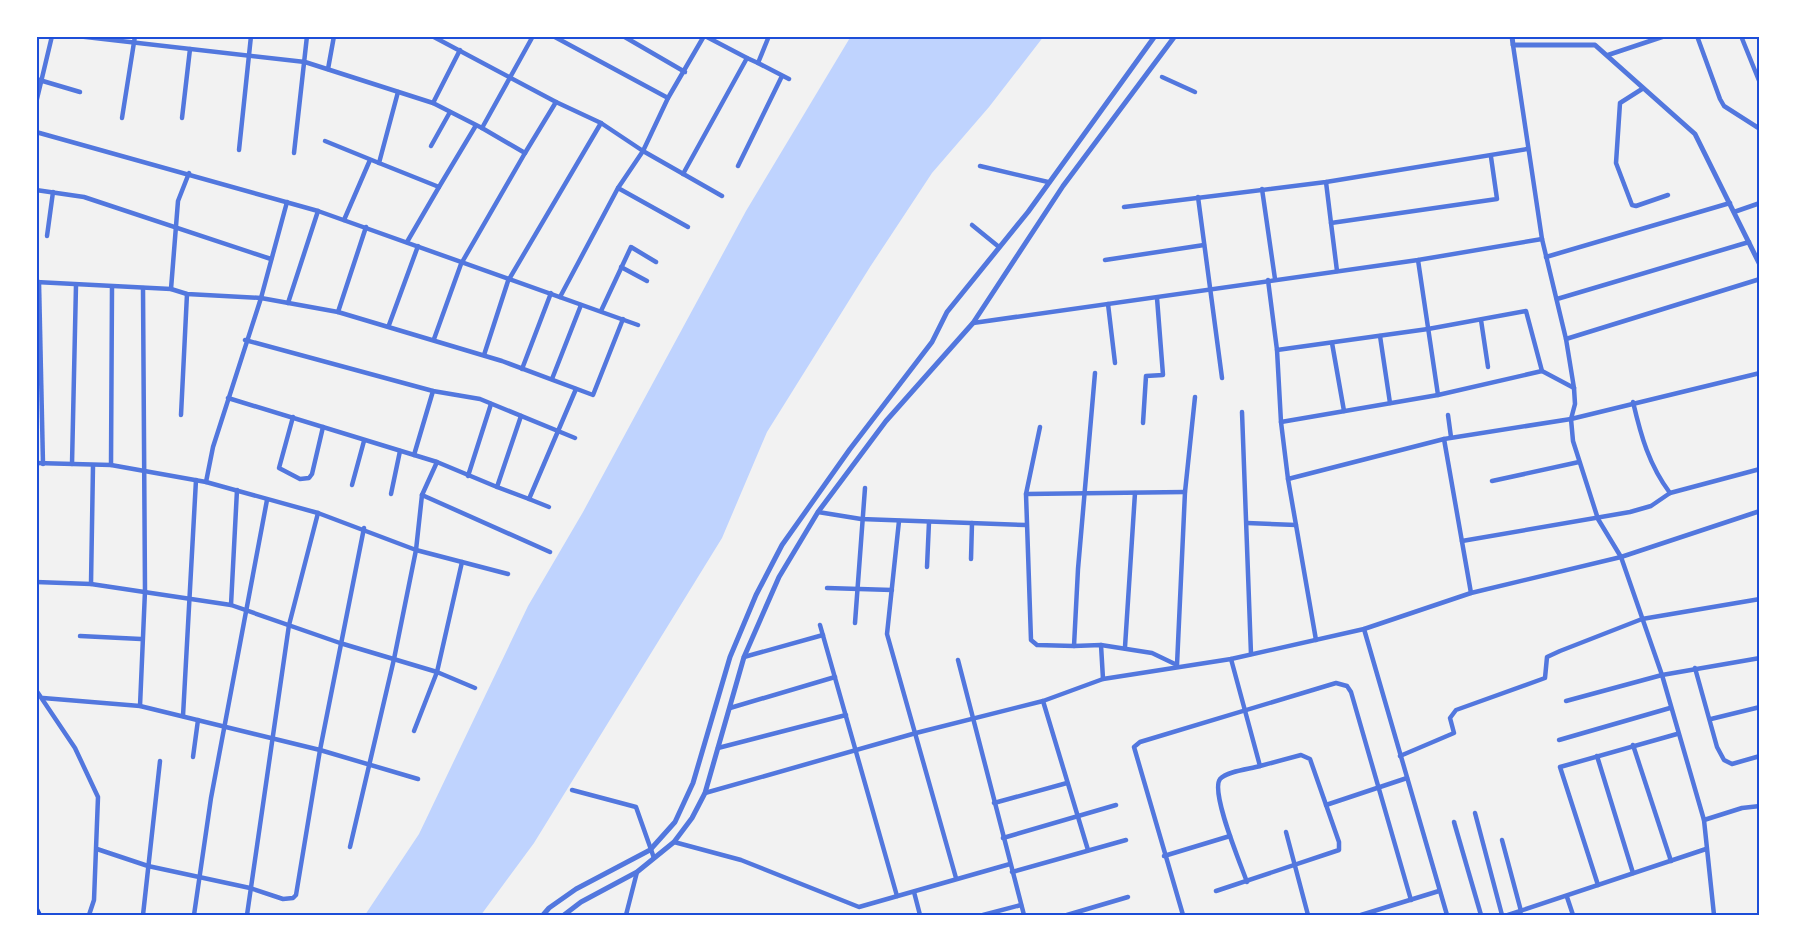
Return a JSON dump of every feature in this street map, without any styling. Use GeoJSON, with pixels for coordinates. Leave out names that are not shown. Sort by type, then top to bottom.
{"type":"FeatureCollection","features":[{"type":"Feature","properties":{"kind":"main road"},"geometry":{"type":"LineString","coordinates":[[36,909],[39,915]]}},
{"type":"Feature","properties":{"kind":"street"},"geometry":{"type":"LineString","coordinates":[[36,103],[39,80],[52,36]]}},
{"type":"Feature","properties":{"kind":"street"},"geometry":{"type":"LineString","coordinates":[[77,36],[305,62],[433,103],[525,153]]}},
{"type":"Feature","properties":{"kind":"street"},"geometry":{"type":"LineString","coordinates":[[122,118],[135,36]]}},
{"type":"Feature","properties":{"kind":"street"},"geometry":{"type":"LineString","coordinates":[[239,150],[251,36]]}},
{"type":"Feature","properties":{"kind":"street"},"geometry":{"type":"LineString","coordinates":[[294,153],[307,36]]}},
{"type":"Feature","properties":{"kind":"street"},"geometry":{"type":"LineString","coordinates":[[328,69],[334,36]]}},
{"type":"Feature","properties":{"kind":"street"},"geometry":{"type":"LineString","coordinates":[[433,36],[556,102],[601,123],[642,151],[722,196]]}},
{"type":"Feature","properties":{"kind":"street"},"geometry":{"type":"LineString","coordinates":[[482,128],[533,36]]}},
{"type":"Feature","properties":{"kind":"street"},"geometry":{"type":"LineString","coordinates":[[553,36],[668,98]]}},
{"type":"Feature","properties":{"kind":"street"},"geometry":{"type":"LineString","coordinates":[[623,36],[685,72]]}},
{"type":"Feature","properties":{"kind":"street"},"geometry":{"type":"LineString","coordinates":[[560,297],[618,188],[642,151],[668,98],[705,36],[789,79]]}},
{"type":"Feature","properties":{"kind":"street"},"geometry":{"type":"LineString","coordinates":[[722,44],[725,36]]}},
{"type":"Feature","properties":{"kind":"street"},"geometry":{"type":"LineString","coordinates":[[758,63],[769,36]]}},
{"type":"Feature","properties":{"kind":"street"},"geometry":{"type":"LineString","coordinates":[[543,915],[576,889],[650,850],[675,822],[685,804],[730,657],[756,595],[782,545],[809,504],[932,342],[947,312],[1048,182],[1155,36]]}},
{"type":"Feature","properties":{"kind":"street"},"geometry":{"type":"LineString","coordinates":[[564,915],[581,902],[637,872],[674,842],[692,818],[705,793],[744,657],[779,577],[818,512],[886,421],[973,323],[1063,186],[1174,36]]}},
{"type":"Feature","properties":{"kind":"street"},"geometry":{"type":"LineString","coordinates":[[1512,36],[1542,239],[1566,339],[1574,388],[1575,404],[1571,419],[1579,462],[1598,519],[1621,557],[1662,675],[1677,734],[1704,820],[1714,915]]}},
{"type":"Feature","properties":{"kind":"street"},"geometry":{"type":"LineString","coordinates":[[1608,55],[1665,36]]}},
{"type":"Feature","properties":{"kind":"street"},"geometry":{"type":"LineString","coordinates":[[1696,36],[1724,106],[1760,129]]}},
{"type":"Feature","properties":{"kind":"street"},"geometry":{"type":"LineString","coordinates":[[1741,36],[1760,83]]}},
{"type":"Feature","properties":{"kind":"street"},"geometry":{"type":"LineString","coordinates":[[1513,45],[1588,44],[1595,45],[1608,55],[1642,89],[1695,134],[1760,265]]}},
{"type":"Feature","properties":{"kind":"street"},"geometry":{"type":"LineString","coordinates":[[182,118],[190,49]]}},
{"type":"Feature","properties":{"kind":"street"},"geometry":{"type":"LineString","coordinates":[[433,103],[460,50]]}},
{"type":"Feature","properties":{"kind":"street"},"geometry":{"type":"LineString","coordinates":[[683,174],[747,58]]}},
{"type":"Feature","properties":{"kind":"street"},"geometry":{"type":"LineString","coordinates":[[738,166],[782,76]]}},
{"type":"Feature","properties":{"kind":"street"},"geometry":{"type":"LineString","coordinates":[[1162,77],[1195,92]]}},
{"type":"Feature","properties":{"kind":"street"},"geometry":{"type":"LineString","coordinates":[[39,80],[80,92]]}},
{"type":"Feature","properties":{"kind":"street"},"geometry":{"type":"LineString","coordinates":[[1642,89],[1620,103],[1616,163],[1632,205],[1636,206],[1668,195]]}},
{"type":"Feature","properties":{"kind":"street"},"geometry":{"type":"LineString","coordinates":[[379,163],[398,92]]}},
{"type":"Feature","properties":{"kind":"street"},"geometry":{"type":"LineString","coordinates":[[434,339],[461,264],[556,102]]}},
{"type":"Feature","properties":{"kind":"street"},"geometry":{"type":"LineString","coordinates":[[431,146],[450,112]]}},
{"type":"Feature","properties":{"kind":"street"},"geometry":{"type":"LineString","coordinates":[[484,355],[508,281],[601,123]]}},
{"type":"Feature","properties":{"kind":"street"},"geometry":{"type":"LineString","coordinates":[[407,242],[476,127]]}},
{"type":"Feature","properties":{"kind":"street"},"geometry":{"type":"LineString","coordinates":[[36,132],[318,211],[638,326]]}},
{"type":"Feature","properties":{"kind":"street"},"geometry":{"type":"LineString","coordinates":[[325,141],[439,187]]}},
{"type":"Feature","properties":{"kind":"street"},"geometry":{"type":"LineString","coordinates":[[1124,207],[1326,182],[1491,157],[1527,149]]}},
{"type":"Feature","properties":{"kind":"street"},"geometry":{"type":"LineString","coordinates":[[1331,223],[1497,199],[1491,157]]}},
{"type":"Feature","properties":{"kind":"street"},"geometry":{"type":"LineString","coordinates":[[344,220],[370,160]]}},
{"type":"Feature","properties":{"kind":"street"},"geometry":{"type":"LineString","coordinates":[[980,166],[1048,182]]}},
{"type":"Feature","properties":{"kind":"street"},"geometry":{"type":"LineString","coordinates":[[171,289],[178,201],[189,173]]}},
{"type":"Feature","properties":{"kind":"street"},"geometry":{"type":"LineString","coordinates":[[1326,182],[1337,271]]}},
{"type":"Feature","properties":{"kind":"street"},"geometry":{"type":"LineString","coordinates":[[618,188],[688,226]]}},
{"type":"Feature","properties":{"kind":"street"},"geometry":{"type":"LineString","coordinates":[[1262,189],[1275,279]]}},
{"type":"Feature","properties":{"kind":"street"},"geometry":{"type":"LineString","coordinates":[[36,190],[84,197],[174,229],[271,259]]}},
{"type":"Feature","properties":{"kind":"street"},"geometry":{"type":"LineString","coordinates":[[47,236],[53,192]]}},
{"type":"Feature","properties":{"kind":"street"},"geometry":{"type":"LineString","coordinates":[[1198,197],[1222,378]]}},
{"type":"Feature","properties":{"kind":"street"},"geometry":{"type":"LineString","coordinates":[[206,482],[228,398],[245,340],[261,298],[287,202]]}},
{"type":"Feature","properties":{"kind":"street"},"geometry":{"type":"LineString","coordinates":[[1546,257],[1730,203]]}},
{"type":"Feature","properties":{"kind":"street"},"geometry":{"type":"LineString","coordinates":[[1734,212],[1760,203]]}},
{"type":"Feature","properties":{"kind":"street"},"geometry":{"type":"LineString","coordinates":[[288,303],[318,211]]}},
{"type":"Feature","properties":{"kind":"street"},"geometry":{"type":"LineString","coordinates":[[972,225],[999,247]]}},
{"type":"Feature","properties":{"kind":"street"},"geometry":{"type":"LineString","coordinates":[[338,312],[366,227]]}},
{"type":"Feature","properties":{"kind":"street"},"geometry":{"type":"LineString","coordinates":[[973,323],[1418,260],[1542,239]]}},
{"type":"Feature","properties":{"kind":"street"},"geometry":{"type":"LineString","coordinates":[[1557,299],[1749,242]]}},
{"type":"Feature","properties":{"kind":"street"},"geometry":{"type":"LineString","coordinates":[[1105,260],[1204,245]]}},
{"type":"Feature","properties":{"kind":"street"},"geometry":{"type":"LineString","coordinates":[[389,325],[418,246]]}},
{"type":"Feature","properties":{"kind":"street"},"geometry":{"type":"LineString","coordinates":[[601,311],[631,247],[656,262]]}},
{"type":"Feature","properties":{"kind":"street"},"geometry":{"type":"LineString","coordinates":[[1418,260],[1438,394]]}},
{"type":"Feature","properties":{"kind":"street"},"geometry":{"type":"LineString","coordinates":[[621,267],[647,281]]}},
{"type":"Feature","properties":{"kind":"street"},"geometry":{"type":"LineString","coordinates":[[1566,339],[1760,279]]}},
{"type":"Feature","properties":{"kind":"street"},"geometry":{"type":"LineString","coordinates":[[1268,280],[1277,350],[1281,422],[1288,479],[1316,640]]}},
{"type":"Feature","properties":{"kind":"street"},"geometry":{"type":"LineString","coordinates":[[43,464],[38,282],[171,289],[187,294],[261,298],[338,312],[389,325],[484,355],[594,395],[623,319]]}},
{"type":"Feature","properties":{"kind":"street"},"geometry":{"type":"LineString","coordinates":[[72,464],[75,285]]}},
{"type":"Feature","properties":{"kind":"street"},"geometry":{"type":"LineString","coordinates":[[111,465],[112,287]]}},
{"type":"Feature","properties":{"kind":"street"},"geometry":{"type":"LineString","coordinates":[[140,706],[141,639],[145,591],[143,288]]}},
{"type":"Feature","properties":{"kind":"street"},"geometry":{"type":"LineString","coordinates":[[522,369],[551,293]]}},
{"type":"Feature","properties":{"kind":"street"},"geometry":{"type":"LineString","coordinates":[[181,415],[187,294]]}},
{"type":"Feature","properties":{"kind":"street"},"geometry":{"type":"LineString","coordinates":[[1143,423],[1146,376],[1163,375],[1157,298]]}},
{"type":"Feature","properties":{"kind":"street"},"geometry":{"type":"LineString","coordinates":[[1108,304],[1115,363]]}},
{"type":"Feature","properties":{"kind":"street"},"geometry":{"type":"LineString","coordinates":[[552,379],[581,305]]}},
{"type":"Feature","properties":{"kind":"street"},"geometry":{"type":"LineString","coordinates":[[1277,350],[1428,329],[1526,311],[1542,371]]}},
{"type":"Feature","properties":{"kind":"street"},"geometry":{"type":"LineString","coordinates":[[1481,320],[1488,367]]}},
{"type":"Feature","properties":{"kind":"street"},"geometry":{"type":"LineString","coordinates":[[1380,336],[1390,403]]}},
{"type":"Feature","properties":{"kind":"street"},"geometry":{"type":"LineString","coordinates":[[245,340],[433,392],[491,404],[575,438]]}},
{"type":"Feature","properties":{"kind":"street"},"geometry":{"type":"LineString","coordinates":[[1332,343],[1344,411]]}},
{"type":"Feature","properties":{"kind":"street"},"geometry":{"type":"LineString","coordinates":[[1281,422],[1438,394],[1542,371],[1574,388]]}},
{"type":"Feature","properties":{"kind":"street"},"geometry":{"type":"LineString","coordinates":[[1074,646],[1095,373]]}},
{"type":"Feature","properties":{"kind":"street"},"geometry":{"type":"LineString","coordinates":[[1288,479],[1451,437],[1571,419],[1633,402],[1760,373]]}},
{"type":"Feature","properties":{"kind":"street"},"geometry":{"type":"LineString","coordinates":[[529,499],[576,389]]}},
{"type":"Feature","properties":{"kind":"street"},"geometry":{"type":"LineString","coordinates":[[414,456],[433,392]]}},
{"type":"Feature","properties":{"kind":"street"},"geometry":{"type":"LineString","coordinates":[[1177,665],[1185,492],[1195,397]]}},
{"type":"Feature","properties":{"kind":"street"},"geometry":{"type":"LineString","coordinates":[[228,398],[437,462],[549,507]]}},
{"type":"Feature","properties":{"kind":"street"},"geometry":{"type":"LineString","coordinates":[[1633,402],[1643,444],[1656,474],[1670,493]]}},
{"type":"Feature","properties":{"kind":"street"},"geometry":{"type":"LineString","coordinates":[[468,476],[491,404]]}},
{"type":"Feature","properties":{"kind":"street"},"geometry":{"type":"LineString","coordinates":[[1242,412],[1251,654]]}},
{"type":"Feature","properties":{"kind":"street"},"geometry":{"type":"LineString","coordinates":[[877,414],[886,421]]}},
{"type":"Feature","properties":{"kind":"street"},"geometry":{"type":"LineString","coordinates":[[497,487],[521,416]]}},
{"type":"Feature","properties":{"kind":"street"},"geometry":{"type":"LineString","coordinates":[[1448,416],[1451,437]]}},
{"type":"Feature","properties":{"kind":"street"},"geometry":{"type":"LineString","coordinates":[[293,417],[279,468],[300,479],[309,478],[312,474],[323,427]]}},
{"type":"Feature","properties":{"kind":"street"},"geometry":{"type":"LineString","coordinates":[[1040,427],[1026,494],[1031,640],[1037,645],[1125,647],[1152,653],[1177,665]]}},
{"type":"Feature","properties":{"kind":"street"},"geometry":{"type":"LineString","coordinates":[[1444,439],[1471,593]]}},
{"type":"Feature","properties":{"kind":"street"},"geometry":{"type":"LineString","coordinates":[[352,485],[364,441]]}},
{"type":"Feature","properties":{"kind":"street"},"geometry":{"type":"LineString","coordinates":[[391,494],[400,451]]}},
{"type":"Feature","properties":{"kind":"street"},"geometry":{"type":"LineString","coordinates":[[350,847],[416,550],[422,495],[437,462]]}},
{"type":"Feature","properties":{"kind":"street"},"geometry":{"type":"LineString","coordinates":[[1492,481],[1579,462]]}},
{"type":"Feature","properties":{"kind":"street"},"geometry":{"type":"LineString","coordinates":[[36,463],[111,465],[206,482],[318,513],[364,528],[416,550],[507,574]]}},
{"type":"Feature","properties":{"kind":"street"},"geometry":{"type":"LineString","coordinates":[[91,584],[93,466]]}},
{"type":"Feature","properties":{"kind":"street"},"geometry":{"type":"LineString","coordinates":[[1462,541],[1598,519],[1645,508],[1670,493],[1760,469]]}},
{"type":"Feature","properties":{"kind":"street"},"geometry":{"type":"LineString","coordinates":[[183,716],[196,480]]}},
{"type":"Feature","properties":{"kind":"street"},"geometry":{"type":"LineString","coordinates":[[855,623],[865,488]]}},
{"type":"Feature","properties":{"kind":"street"},"geometry":{"type":"LineString","coordinates":[[231,605],[237,490]]}},
{"type":"Feature","properties":{"kind":"street"},"geometry":{"type":"LineString","coordinates":[[1026,494],[1185,492]]}},
{"type":"Feature","properties":{"kind":"street"},"geometry":{"type":"LineString","coordinates":[[1125,647],[1135,493]]}},
{"type":"Feature","properties":{"kind":"street"},"geometry":{"type":"LineString","coordinates":[[422,495],[550,552]]}},
{"type":"Feature","properties":{"kind":"street"},"geometry":{"type":"LineString","coordinates":[[194,915],[224,727],[267,500]]}},
{"type":"Feature","properties":{"kind":"street"},"geometry":{"type":"LineString","coordinates":[[705,793],[1043,701],[1103,678],[1177,665],[1231,659],[1364,629],[1471,593],[1621,557],[1760,511]]}},
{"type":"Feature","properties":{"kind":"street"},"geometry":{"type":"LineString","coordinates":[[818,512],[861,519],[1026,525]]}},
{"type":"Feature","properties":{"kind":"street"},"geometry":{"type":"LineString","coordinates":[[247,915],[289,625],[318,513]]}},
{"type":"Feature","properties":{"kind":"street"},"geometry":{"type":"LineString","coordinates":[[899,521],[887,634],[956,878]]}},
{"type":"Feature","properties":{"kind":"street"},"geometry":{"type":"LineString","coordinates":[[927,567],[929,522]]}},
{"type":"Feature","properties":{"kind":"street"},"geometry":{"type":"LineString","coordinates":[[971,559],[972,523]]}},
{"type":"Feature","properties":{"kind":"street"},"geometry":{"type":"LineString","coordinates":[[1247,523],[1296,525]]}},
{"type":"Feature","properties":{"kind":"street"},"geometry":{"type":"LineString","coordinates":[[97,849],[148,866],[250,888],[283,899],[296,895],[320,750],[364,528]]}},
{"type":"Feature","properties":{"kind":"street"},"geometry":{"type":"LineString","coordinates":[[414,731],[437,672],[462,562]]}},
{"type":"Feature","properties":{"kind":"street"},"geometry":{"type":"LineString","coordinates":[[36,582],[91,584],[231,605],[340,643],[437,672],[475,688]]}},
{"type":"Feature","properties":{"kind":"street"},"geometry":{"type":"LineString","coordinates":[[827,588],[892,590]]}},
{"type":"Feature","properties":{"kind":"street"},"geometry":{"type":"LineString","coordinates":[[1400,756],[1454,734],[1450,718],[1456,710],[1545,678],[1547,657],[1642,619],[1760,599]]}},
{"type":"Feature","properties":{"kind":"street"},"geometry":{"type":"LineString","coordinates":[[820,626],[897,896]]}},
{"type":"Feature","properties":{"kind":"street"},"geometry":{"type":"LineString","coordinates":[[1364,629],[1447,915]]}},
{"type":"Feature","properties":{"kind":"street"},"geometry":{"type":"LineString","coordinates":[[744,657],[823,635]]}},
{"type":"Feature","properties":{"kind":"street"},"geometry":{"type":"LineString","coordinates":[[80,636],[141,639]]}},
{"type":"Feature","properties":{"kind":"street"},"geometry":{"type":"LineString","coordinates":[[1101,645],[1103,678]]}},
{"type":"Feature","properties":{"kind":"street"},"geometry":{"type":"LineString","coordinates":[[1566,701],[1662,675],[1760,658]]}},
{"type":"Feature","properties":{"kind":"street"},"geometry":{"type":"LineString","coordinates":[[1231,659],[1260,766]]}},
{"type":"Feature","properties":{"kind":"street"},"geometry":{"type":"LineString","coordinates":[[958,660],[1024,915]]}},
{"type":"Feature","properties":{"kind":"street"},"geometry":{"type":"LineString","coordinates":[[1695,668],[1717,747],[1724,760],[1732,764],[1760,756]]}},
{"type":"Feature","properties":{"kind":"street"},"geometry":{"type":"LineString","coordinates":[[730,708],[835,677]]}},
{"type":"Feature","properties":{"kind":"street"},"geometry":{"type":"LineString","coordinates":[[1183,915],[1134,747],[1140,742],[1336,683],[1347,686],[1351,692],[1411,900]]}},
{"type":"Feature","properties":{"kind":"street"},"geometry":{"type":"LineString","coordinates":[[36,690],[44,698],[75,748],[98,797],[94,900],[89,915]]}},
{"type":"Feature","properties":{"kind":"street"},"geometry":{"type":"LineString","coordinates":[[44,698],[140,706],[320,750],[418,778]]}},
{"type":"Feature","properties":{"kind":"street"},"geometry":{"type":"LineString","coordinates":[[1043,701],[1088,850]]}},
{"type":"Feature","properties":{"kind":"street"},"geometry":{"type":"LineString","coordinates":[[1711,719],[1760,706]]}},
{"type":"Feature","properties":{"kind":"street"},"geometry":{"type":"LineString","coordinates":[[1559,740],[1670,708]]}},
{"type":"Feature","properties":{"kind":"street"},"geometry":{"type":"LineString","coordinates":[[718,748],[846,715]]}},
{"type":"Feature","properties":{"kind":"street"},"geometry":{"type":"LineString","coordinates":[[193,757],[198,720]]}},
{"type":"Feature","properties":{"kind":"street"},"geometry":{"type":"LineString","coordinates":[[1598,885],[1560,767],[1677,734]]}},
{"type":"Feature","properties":{"kind":"street"},"geometry":{"type":"LineString","coordinates":[[1633,745],[1671,861]]}},
{"type":"Feature","properties":{"kind":"street"},"geometry":{"type":"LineString","coordinates":[[1216,891],[1247,882],[1295,866],[1339,850],[1340,842],[1313,765],[1306,756],[1260,766],[1220,780],[1217,788],[1230,836],[1247,882]]}},
{"type":"Feature","properties":{"kind":"street"},"geometry":{"type":"LineString","coordinates":[[1597,756],[1633,873]]}},
{"type":"Feature","properties":{"kind":"street"},"geometry":{"type":"LineString","coordinates":[[143,915],[160,761]]}},
{"type":"Feature","properties":{"kind":"street"},"geometry":{"type":"LineString","coordinates":[[1326,805],[1407,778]]}},
{"type":"Feature","properties":{"kind":"street"},"geometry":{"type":"LineString","coordinates":[[994,803],[1067,783]]}},
{"type":"Feature","properties":{"kind":"street"},"geometry":{"type":"LineString","coordinates":[[572,790],[636,807],[654,858]]}},
{"type":"Feature","properties":{"kind":"street"},"geometry":{"type":"LineString","coordinates":[[1003,838],[1116,805]]}},
{"type":"Feature","properties":{"kind":"street"},"geometry":{"type":"LineString","coordinates":[[1704,820],[1742,808],[1760,806]]}},
{"type":"Feature","properties":{"kind":"street"},"geometry":{"type":"LineString","coordinates":[[1475,813],[1502,915]]}},
{"type":"Feature","properties":{"kind":"street"},"geometry":{"type":"LineString","coordinates":[[1454,822],[1481,915]]}},
{"type":"Feature","properties":{"kind":"street"},"geometry":{"type":"LineString","coordinates":[[1286,832],[1308,915]]}},
{"type":"Feature","properties":{"kind":"street"},"geometry":{"type":"LineString","coordinates":[[1164,856],[1230,836]]}},
{"type":"Feature","properties":{"kind":"street"},"geometry":{"type":"LineString","coordinates":[[1012,872],[1126,840]]}},
{"type":"Feature","properties":{"kind":"street"},"geometry":{"type":"LineString","coordinates":[[1502,840],[1521,910]]}},
{"type":"Feature","properties":{"kind":"street"},"geometry":{"type":"LineString","coordinates":[[674,842],[741,860],[859,907],[1010,864]]}},
{"type":"Feature","properties":{"kind":"street"},"geometry":{"type":"LineString","coordinates":[[1508,915],[1706,849]]}},
{"type":"Feature","properties":{"kind":"street"},"geometry":{"type":"LineString","coordinates":[[626,915],[637,872]]}},
{"type":"Feature","properties":{"kind":"street"},"geometry":{"type":"LineString","coordinates":[[1361,915],[1439,891]]}},
{"type":"Feature","properties":{"kind":"street"},"geometry":{"type":"LineString","coordinates":[[914,892],[920,915]]}},
{"type":"Feature","properties":{"kind":"street"},"geometry":{"type":"LineString","coordinates":[[1067,915],[1128,897]]}},
{"type":"Feature","properties":{"kind":"street"},"geometry":{"type":"LineString","coordinates":[[1567,897],[1573,915]]}},
{"type":"Feature","properties":{"kind":"street"},"geometry":{"type":"LineString","coordinates":[[983,915],[1021,904]]}},
{"type":"Feature","properties":{"kind":"street"},"geometry":{"type":"LineString","coordinates":[[859,907],[861,915]]}},
{"type":"Feature","properties":{"kind":"water"},"geometry":{"type":"Polygon","coordinates":[[[851,36],[1044,36],[989,107],[932,173],[870,267],[767,432],[722,538],[534,843],[481,915],[365,915],[419,834],[528,606],[583,512],[746,211],[851,36]]]}}]}
